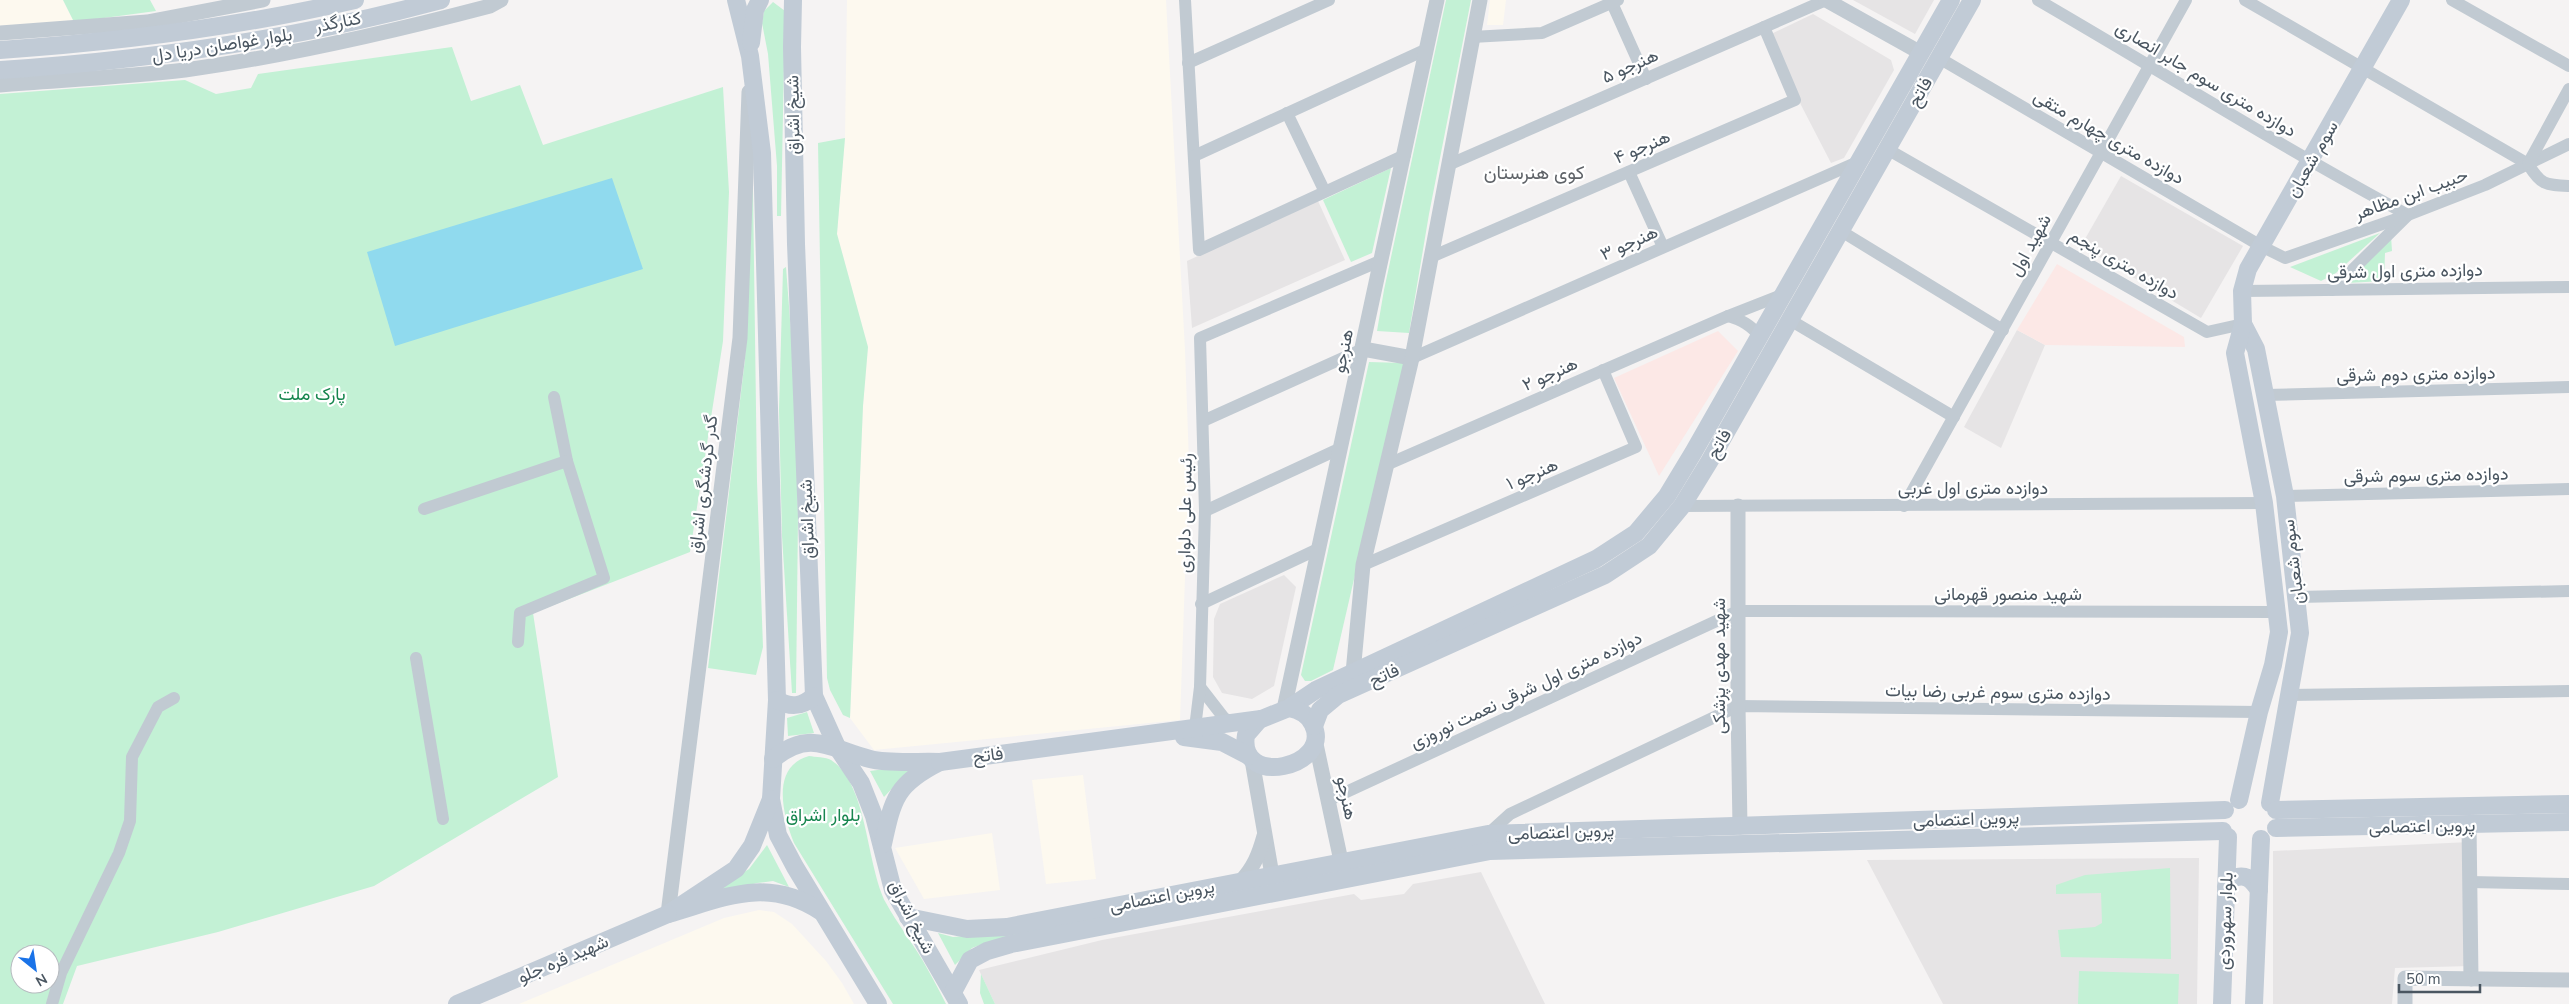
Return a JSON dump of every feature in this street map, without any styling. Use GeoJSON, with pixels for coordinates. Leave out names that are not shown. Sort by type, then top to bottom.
{"type":"FeatureCollection","features":[{"type":"Feature","properties":{"kind":"main road","name":"بلوار غواصان دریا دل"},"geometry":{"type":"LineString","coordinates":[[0,50],[93,34],[225,26],[355,0]]}},
{"type":"Feature","properties":{"kind":"main road","name":"بلوار غواصان دریا دل"},"geometry":{"type":"LineString","coordinates":[[0,70],[133,59],[222,55],[322,28],[441,0]]}},
{"type":"Feature","properties":{"kind":"main road","name":"شیخ اشراق"},"geometry":{"type":"LineString","coordinates":[[736,0],[750,56],[762,153],[776,700],[771,799],[778,835],[795,867],[878,1004]]}},
{"type":"Feature","properties":{"kind":"main road"},"geometry":{"type":"LineString","coordinates":[[750,56],[755,10],[760,0]]}},
{"type":"Feature","properties":{"kind":"main road","name":"فاتح"},"geometry":{"type":"LineString","coordinates":[[1315,735],[1320,710],[1356,679],[1596,559],[1636,533],[1667,496],[1951,0]]}},
{"type":"Feature","properties":{"kind":"main road","name":"فاتح"},"geometry":{"type":"LineString","coordinates":[[1287,708],[1316,690],[1356,679],[1605,575],[1649,546],[1682,506],[1972,0]]}},
{"type":"Feature","properties":{"kind":"main road","name":"سوم شعبان"},"geometry":{"type":"LineString","coordinates":[[2232,805],[2246,769],[2259,712],[2273,665],[2279,632],[2264,503],[2235,354],[2243,324],[2242,290],[2248,269],[2401,0]]}},
{"type":"Feature","properties":{"kind":"main road","name":"شیخ اشراق"},"geometry":{"type":"LineString","coordinates":[[791,5],[796,244],[814,696],[837,747],[861,783],[882,847],[893,890],[956,998]]}},
{"type":"Feature","properties":{"kind":"main road","name":"سوم شعبان"},"geometry":{"type":"LineString","coordinates":[[2243,324],[2256,349],[2285,496],[2298,597],[2300,633],[2276,771],[2273,806]]}},
{"type":"Feature","properties":{"kind":"main road"},"geometry":{"type":"LineString","coordinates":[[1636,533],[1649,546]]}},
{"type":"Feature","properties":{"kind":"main road"},"geometry":{"type":"LineString","coordinates":[[776,700],[792,706],[808,702],[814,696]]}},
{"type":"Feature","properties":{"kind":"main road"},"geometry":{"type":"LineString","coordinates":[[1154,734],[1222,742],[1251,758],[1272,768],[1289,764],[1310,753],[1315,735],[1305,714],[1287,708],[1253,724],[1246,735],[1244,743],[1251,758]]}},
{"type":"Feature","properties":{"kind":"main road"},"geometry":{"type":"LineString","coordinates":[[1154,734],[1261,719]]}},
{"type":"Feature","properties":{"kind":"main road","name":"فاتح"},"geometry":{"type":"LineString","coordinates":[[940,762],[1154,734]]}},
{"type":"Feature","properties":{"kind":"main road"},"geometry":{"type":"LineString","coordinates":[[773,759],[787,748],[803,742],[821,742],[872,760],[940,762]]}},
{"type":"Feature","properties":{"kind":"main road"},"geometry":{"type":"LineString","coordinates":[[882,847],[892,803],[921,771],[940,762]]}},
{"type":"Feature","properties":{"kind":"main road"},"geometry":{"type":"LineString","coordinates":[[2246,769],[2255,779],[2261,780],[2268,779],[2276,771]]}},
{"type":"Feature","properties":{"kind":"main road"},"geometry":{"type":"LineString","coordinates":[[2262,798],[2273,806],[2278,820],[2276,828],[2261,839],[2242,842],[2225,834],[2220,824],[2232,805],[2262,798]]}},
{"type":"Feature","properties":{"kind":"main road"},"geometry":{"type":"LineString","coordinates":[[668,914],[736,869],[752,846],[771,799]]}},
{"type":"Feature","properties":{"kind":"main road","name":"پروین اعتصامی"},"geometry":{"type":"LineString","coordinates":[[2273,806],[2569,804]]}},
{"type":"Feature","properties":{"kind":"main road","name":"پروین اعتصامی"},"geometry":{"type":"LineString","coordinates":[[908,917],[967,929],[1007,927],[1488,834],[1740,827],[2232,805]]}},
{"type":"Feature","properties":{"kind":"main road","name":"پروین اعتصامی"},"geometry":{"type":"LineString","coordinates":[[2276,828],[2569,822]]}},
{"type":"Feature","properties":{"kind":"main road","name":"پروین اعتصامی"},"geometry":{"type":"LineString","coordinates":[[956,998],[970,960],[987,951],[1276,892],[1490,852],[2225,834]]}},
{"type":"Feature","properties":{"kind":"main road","name":"بلوار سهروردی"},"geometry":{"type":"LineString","coordinates":[[2222,1004],[2226,887],[2225,834]]}},
{"type":"Feature","properties":{"kind":"main road","name":"بلوار سهروردی"},"geometry":{"type":"LineString","coordinates":[[2254,1004],[2261,839]]}},
{"type":"Feature","properties":{"kind":"main road"},"geometry":{"type":"LineString","coordinates":[[1341,861],[1345,879]]}},
{"type":"Feature","properties":{"kind":"main road"},"geometry":{"type":"LineString","coordinates":[[1272,875],[1276,892]]}},
{"type":"Feature","properties":{"kind":"main road"},"geometry":{"type":"LineString","coordinates":[[2226,887],[2231,879],[2246,876],[2251,878],[2259,890]]}},
{"type":"Feature","properties":{"kind":"main road"},"geometry":{"type":"LineString","coordinates":[[668,914],[746,892],[774,892],[802,900],[825,915]]}},
{"type":"Feature","properties":{"kind":"main road","name":"شهید قره جلو"},"geometry":{"type":"LineString","coordinates":[[457,1004],[668,914]]}},
{"type":"Feature","properties":{"kind":"street"},"geometry":{"type":"LineString","coordinates":[[0,33],[93,34],[206,6],[263,0]]}},
{"type":"Feature","properties":{"kind":"street","name":"کنارگذر"},"geometry":{"type":"LineString","coordinates":[[0,85],[184,70],[222,55],[404,28],[490,6],[501,0]]}},
{"type":"Feature","properties":{"kind":"street"},"geometry":{"type":"LineString","coordinates":[[1185,0],[1198,250],[1324,190],[1405,155]]}},
{"type":"Feature","properties":{"kind":"street","name":"هنرجو"},"geometry":{"type":"LineString","coordinates":[[1287,708],[1318,549],[1438,0]]}},
{"type":"Feature","properties":{"kind":"street"},"geometry":{"type":"LineString","coordinates":[[1356,679],[1363,565],[1412,358],[1480,0]]}},
{"type":"Feature","properties":{"kind":"street"},"geometry":{"type":"LineString","coordinates":[[1826,0],[1921,53]]}},
{"type":"Feature","properties":{"kind":"street","name":"هنرجو ۵"},"geometry":{"type":"LineString","coordinates":[[1448,165],[1826,0]]}},
{"type":"Feature","properties":{"kind":"street","name":"دوازده متری سوم جابر انصاری"},"geometry":{"type":"LineString","coordinates":[[2038,0],[2150,65],[2310,163],[2408,215]]}},
{"type":"Feature","properties":{"kind":"street","name":"شهید اول"},"geometry":{"type":"LineString","coordinates":[[1904,506],[2186,0]]}},
{"type":"Feature","properties":{"kind":"street"},"geometry":{"type":"LineString","coordinates":[[2245,0],[2528,164],[2536,177],[2544,184],[2569,186]]}},
{"type":"Feature","properties":{"kind":"street"},"geometry":{"type":"LineString","coordinates":[[2452,0],[2569,66]]}},
{"type":"Feature","properties":{"kind":"street"},"geometry":{"type":"LineString","coordinates":[[1188,63],[1324,1]]}},
{"type":"Feature","properties":{"kind":"street"},"geometry":{"type":"LineString","coordinates":[[1472,37],[1542,33],[1615,1],[1646,78]]}},
{"type":"Feature","properties":{"kind":"street","name":"هنرجو ۴"},"geometry":{"type":"LineString","coordinates":[[1431,257],[1795,100],[1764,27]]}},
{"type":"Feature","properties":{"kind":"street"},"geometry":{"type":"LineString","coordinates":[[1194,156],[1427,49]]}},
{"type":"Feature","properties":{"kind":"street","name":"گدر گردشگری اشراق"},"geometry":{"type":"LineString","coordinates":[[668,914],[740,338],[750,56]]}},
{"type":"Feature","properties":{"kind":"street","name":"دوازده متری چهارم متقی"},"geometry":{"type":"LineString","coordinates":[[1939,58],[2261,246]]}},
{"type":"Feature","properties":{"kind":"street"},"geometry":{"type":"LineString","coordinates":[[2528,164],[2569,90]]}},
{"type":"Feature","properties":{"kind":"street"},"geometry":{"type":"LineString","coordinates":[[1287,113],[1324,190]]}},
{"type":"Feature","properties":{"kind":"street","name":"حبیب ابن مظاهر"},"geometry":{"type":"LineString","coordinates":[[2261,246],[2285,258],[2408,215],[2485,185],[2569,144]]}},
{"type":"Feature","properties":{"kind":"street","name":"دوازده متری پنجم"},"geometry":{"type":"LineString","coordinates":[[1887,149],[2208,332],[2243,324]]}},
{"type":"Feature","properties":{"kind":"street","name":"هنرجو ۳"},"geometry":{"type":"LineString","coordinates":[[1412,358],[1860,160]]}},
{"type":"Feature","properties":{"kind":"street"},"geometry":{"type":"LineString","coordinates":[[1629,172],[1663,247]]}},
{"type":"Feature","properties":{"kind":"street"},"geometry":{"type":"LineString","coordinates":[[2332,290],[2408,215]]}},
{"type":"Feature","properties":{"kind":"street"},"geometry":{"type":"LineString","coordinates":[[1840,231],[2003,330]]}},
{"type":"Feature","properties":{"kind":"street","name":"رئیس علی دلواری"},"geometry":{"type":"LineString","coordinates":[[1195,728],[1200,687],[1205,511],[1200,338],[1380,261]]}},
{"type":"Feature","properties":{"kind":"street","name":"دوازده متری اول شرقی"},"geometry":{"type":"LineString","coordinates":[[2242,290],[2569,287]]}},
{"type":"Feature","properties":{"kind":"street","name":"هنرجو ۲"},"geometry":{"type":"LineString","coordinates":[[1386,465],[1728,316],[1784,294]]}},
{"type":"Feature","properties":{"kind":"street"},"geometry":{"type":"LineString","coordinates":[[1728,316],[1746,323],[1760,336]]}},
{"type":"Feature","properties":{"kind":"street"},"geometry":{"type":"LineString","coordinates":[[1790,320],[1954,417]]}},
{"type":"Feature","properties":{"kind":"street"},"geometry":{"type":"LineString","coordinates":[[1203,421],[1363,349],[1412,358]]}},
{"type":"Feature","properties":{"kind":"street","name":"هنرجو ۱"},"geometry":{"type":"LineString","coordinates":[[1363,565],[1636,447],[1603,370]]}},
{"type":"Feature","properties":{"kind":"street","name":"دوازده متری دوم شرقی"},"geometry":{"type":"LineString","coordinates":[[2265,395],[2569,387]]}},
{"type":"Feature","properties":{"kind":"street"},"geometry":{"type":"LineString","coordinates":[[518,642],[520,613],[604,578],[567,460],[554,397]]}},
{"type":"Feature","properties":{"kind":"street"},"geometry":{"type":"LineString","coordinates":[[1205,511],[1341,448]]}},
{"type":"Feature","properties":{"kind":"street"},"geometry":{"type":"LineString","coordinates":[[424,509],[567,460]]}},
{"type":"Feature","properties":{"kind":"street","name":"دوازده متری سوم شرقی"},"geometry":{"type":"LineString","coordinates":[[2285,496],[2569,489]]}},
{"type":"Feature","properties":{"kind":"street","name":"دوازده متری اول غربی"},"geometry":{"type":"LineString","coordinates":[[1682,506],[2264,503]]}},
{"type":"Feature","properties":{"kind":"street","name":"شهید مهدی پزشکی"},"geometry":{"type":"LineString","coordinates":[[1738,506],[1740,827]]}},
{"type":"Feature","properties":{"kind":"street"},"geometry":{"type":"LineString","coordinates":[[1201,604],[1318,549]]}},
{"type":"Feature","properties":{"kind":"street"},"geometry":{"type":"LineString","coordinates":[[2298,597],[2569,591]]}},
{"type":"Feature","properties":{"kind":"street","name":"شهید منصور قهرمانی"},"geometry":{"type":"LineString","coordinates":[[1738,611],[2278,612]]}},
{"type":"Feature","properties":{"kind":"street","name":"دوازده متری اول شرقی نعمت نوروزی"},"geometry":{"type":"LineString","coordinates":[[1329,800],[1738,611]]}},
{"type":"Feature","properties":{"kind":"street"},"geometry":{"type":"LineString","coordinates":[[416,658],[443,819]]}},
{"type":"Feature","properties":{"kind":"street"},"geometry":{"type":"LineString","coordinates":[[1200,687],[1224,718],[1234,723]]}},
{"type":"Feature","properties":{"kind":"street"},"geometry":{"type":"LineString","coordinates":[[2288,695],[2569,691]]}},
{"type":"Feature","properties":{"kind":"street"},"geometry":{"type":"LineString","coordinates":[[52,1004],[61,973],[120,853],[130,821],[132,757],[158,707],[174,698]]}},
{"type":"Feature","properties":{"kind":"street"},"geometry":{"type":"LineString","coordinates":[[1488,834],[1510,814],[1738,706]]}},
{"type":"Feature","properties":{"kind":"street","name":"دوازده متری سوم غربی رضا بیات"},"geometry":{"type":"LineString","coordinates":[[1738,706],[2259,712]]}},
{"type":"Feature","properties":{"kind":"street","name":"هنرجو"},"geometry":{"type":"LineString","coordinates":[[1315,735],[1341,861]]}},
{"type":"Feature","properties":{"kind":"street"},"geometry":{"type":"LineString","coordinates":[[1251,758],[1272,875]]}},
{"type":"Feature","properties":{"kind":"street"},"geometry":{"type":"LineString","coordinates":[[2469,825],[2471,979]]}},
{"type":"Feature","properties":{"kind":"street"},"geometry":{"type":"LineString","coordinates":[[1241,881],[1251,870],[1258,857],[1265,832]]}},
{"type":"Feature","properties":{"kind":"street"},"geometry":{"type":"LineString","coordinates":[[2470,882],[2569,884]]}},
{"type":"Feature","properties":{"kind":"street"},"geometry":{"type":"LineString","coordinates":[[2405,1004],[2405,978],[2569,980]]}},
{"type":"Feature","properties":{"kind":"shaded area"},"geometry":{"type":"Polygon","coordinates":[[[0,0],[63,0],[74,22],[0,26],[0,0]]]}},
{"type":"Feature","properties":{"kind":"shaded area"},"geometry":{"type":"Polygon","coordinates":[[[847,0],[1166,0],[1185,350],[1189,463],[1180,720],[874,750],[850,718],[863,406],[868,347],[837,234],[845,138],[847,0]]]}},
{"type":"Feature","properties":{"kind":"shaded area"},"geometry":{"type":"Polygon","coordinates":[[[1490,0],[1506,0],[1503,25],[1487,25],[1490,0]]]}},
{"type":"Feature","properties":{"kind":"shaded area"},"geometry":{"type":"Polygon","coordinates":[[[1853,0],[1934,0],[1915,34],[1853,0]]]}},
{"type":"Feature","properties":{"kind":"shaded area"},"geometry":{"type":"Polygon","coordinates":[[[1813,14],[1891,60],[1894,70],[1844,158],[1831,163],[1801,105],[1771,34],[1813,14]]]}},
{"type":"Feature","properties":{"kind":"shaded area"},"geometry":{"type":"Polygon","coordinates":[[[2121,176],[2243,246],[2201,318],[2081,246],[2121,176]]]}},
{"type":"Feature","properties":{"kind":"shaded area"},"geometry":{"type":"Polygon","coordinates":[[[1318,201],[1345,260],[1192,328],[1187,261],[1318,201]]]}},
{"type":"Feature","properties":{"kind":"shaded area"},"geometry":{"type":"Polygon","coordinates":[[[2057,264],[2184,337],[2185,347],[2045,345],[2017,330],[2057,264]]]}},
{"type":"Feature","properties":{"kind":"shaded area"},"geometry":{"type":"Polygon","coordinates":[[[2017,330],[2045,345],[2001,448],[1964,427],[2017,330]]]}},
{"type":"Feature","properties":{"kind":"shaded area"},"geometry":{"type":"Polygon","coordinates":[[[1718,331],[1738,351],[1659,476],[1614,378],[1718,331]]]}},
{"type":"Feature","properties":{"kind":"shaded area"},"geometry":{"type":"Polygon","coordinates":[[[1284,575],[1296,587],[1274,686],[1252,699],[1222,693],[1213,677],[1214,619],[1220,604],[1284,575]]]}},
{"type":"Feature","properties":{"kind":"shaded area"},"geometry":{"type":"Polygon","coordinates":[[[1083,775],[1096,879],[1046,884],[1032,780],[1083,775]]]}},
{"type":"Feature","properties":{"kind":"shaded area"},"geometry":{"type":"Polygon","coordinates":[[[992,833],[1000,890],[924,899],[895,848],[992,833]]]}},
{"type":"Feature","properties":{"kind":"shaded area"},"geometry":{"type":"Polygon","coordinates":[[[2470,842],[2471,966],[2395,968],[2392,1004],[2273,1004],[2273,851],[2470,842]]]}},
{"type":"Feature","properties":{"kind":"shaded area"},"geometry":{"type":"Polygon","coordinates":[[[2199,858],[2197,1004],[1943,1004],[1867,860],[2199,858]]]}},
{"type":"Feature","properties":{"kind":"shaded area"},"geometry":{"type":"Polygon","coordinates":[[[1481,872],[1545,1004],[995,1004],[979,970],[1102,940],[1354,894],[1361,900],[1404,894],[1413,884],[1481,872]]]}},
{"type":"Feature","properties":{"kind":"shaded area"},"geometry":{"type":"Polygon","coordinates":[[[759,910],[774,912],[792,924],[826,961],[854,1004],[519,1004],[724,918],[759,910]]]}},
{"type":"Feature","properties":{"kind":"green space"},"geometry":{"type":"Polygon","coordinates":[[[63,0],[150,0],[156,11],[74,22],[63,0]]]}},
{"type":"Feature","properties":{"kind":"green space"},"geometry":{"type":"Polygon","coordinates":[[[1446,0],[1471,0],[1429,214],[1409,333],[1377,331],[1384,290],[1446,0]]]}},
{"type":"Feature","properties":{"kind":"green space"},"geometry":{"type":"Polygon","coordinates":[[[773,2],[785,11],[781,216],[777,216],[777,166],[768,54],[762,23],[764,11],[773,2]]]}},
{"type":"Feature","properties":{"kind":"green space","name":"پارک ملت"},"geometry":{"type":"Polygon","coordinates":[[[452,47],[471,101],[520,85],[543,145],[723,87],[729,192],[723,341],[690,552],[533,613],[558,777],[374,886],[218,932],[77,966],[63,1004],[0,1004],[0,94],[185,80],[216,94],[251,88],[258,74],[452,47]]]}},
{"type":"Feature","properties":{"kind":"green space"},"geometry":{"type":"Polygon","coordinates":[[[752,116],[757,481],[763,647],[756,675],[708,668],[745,359],[752,116]]]}},
{"type":"Feature","properties":{"kind":"green space"},"geometry":{"type":"Polygon","coordinates":[[[845,138],[837,234],[868,347],[863,406],[850,718],[843,715],[830,690],[827,678],[818,143],[845,138]]]}},
{"type":"Feature","properties":{"kind":"green space"},"geometry":{"type":"Polygon","coordinates":[[[1391,168],[1372,253],[1351,262],[1323,200],[1391,168]]]}},
{"type":"Feature","properties":{"kind":"green space"},"geometry":{"type":"Polygon","coordinates":[[[2380,233],[2336,273],[2321,281],[2290,267],[2380,233]]]}},
{"type":"Feature","properties":{"kind":"green space"},"geometry":{"type":"Polygon","coordinates":[[[2391,236],[2392,251],[2385,253],[2384,281],[2347,283],[2391,236]]]}},
{"type":"Feature","properties":{"kind":"green space"},"geometry":{"type":"Polygon","coordinates":[[[786,267],[795,385],[798,517],[796,693],[792,693],[782,536],[779,410],[783,269],[786,267]]]}},
{"type":"Feature","properties":{"kind":"green space"},"geometry":{"type":"Polygon","coordinates":[[[1369,362],[1404,363],[1333,670],[1311,681],[1305,681],[1301,675],[1369,362]]]}},
{"type":"Feature","properties":{"kind":"green space"},"geometry":{"type":"Polygon","coordinates":[[[807,712],[814,733],[788,736],[787,718],[807,712]]]}},
{"type":"Feature","properties":{"kind":"green space","name":"بلوار اشراق"},"geometry":{"type":"Polygon","coordinates":[[[809,756],[831,760],[843,771],[852,787],[865,826],[879,887],[886,903],[923,961],[946,1004],[893,1004],[794,843],[786,819],[783,793],[784,781],[789,770],[797,762],[809,756]]]}},
{"type":"Feature","properties":{"kind":"green space"},"geometry":{"type":"Polygon","coordinates":[[[922,764],[899,781],[884,797],[870,771],[922,764]]]}},
{"type":"Feature","properties":{"kind":"green space"},"geometry":{"type":"Polygon","coordinates":[[[767,845],[789,887],[773,881],[757,883],[701,898],[749,869],[767,845]]]}},
{"type":"Feature","properties":{"kind":"green space"},"geometry":{"type":"Polygon","coordinates":[[[2170,868],[2171,959],[2061,957],[2058,930],[2095,927],[2102,923],[2101,893],[2056,894],[2056,885],[2085,875],[2170,868]]]}},
{"type":"Feature","properties":{"kind":"green space"},"geometry":{"type":"Polygon","coordinates":[[[1248,887],[988,942],[972,948],[955,965],[938,933],[953,937],[965,936],[1248,887]]]}},
{"type":"Feature","properties":{"kind":"green space"},"geometry":{"type":"Polygon","coordinates":[[[2079,971],[2179,974],[2178,1004],[2078,1004],[2079,971]]]}},
{"type":"Feature","properties":{"kind":"green space"},"geometry":{"type":"Polygon","coordinates":[[[981,974],[995,1004],[984,1004],[980,993],[981,974]]]}},
{"type":"Feature","properties":{"kind":"water"},"geometry":{"type":"Polygon","coordinates":[[[612,178],[643,269],[395,346],[367,252],[612,178]]]}},
{"type":"Feature","properties":{"kind":"district","name":"کوی هنرستان"},"geometry":{"type":"Point","coordinates":[1534,173]}}]}
